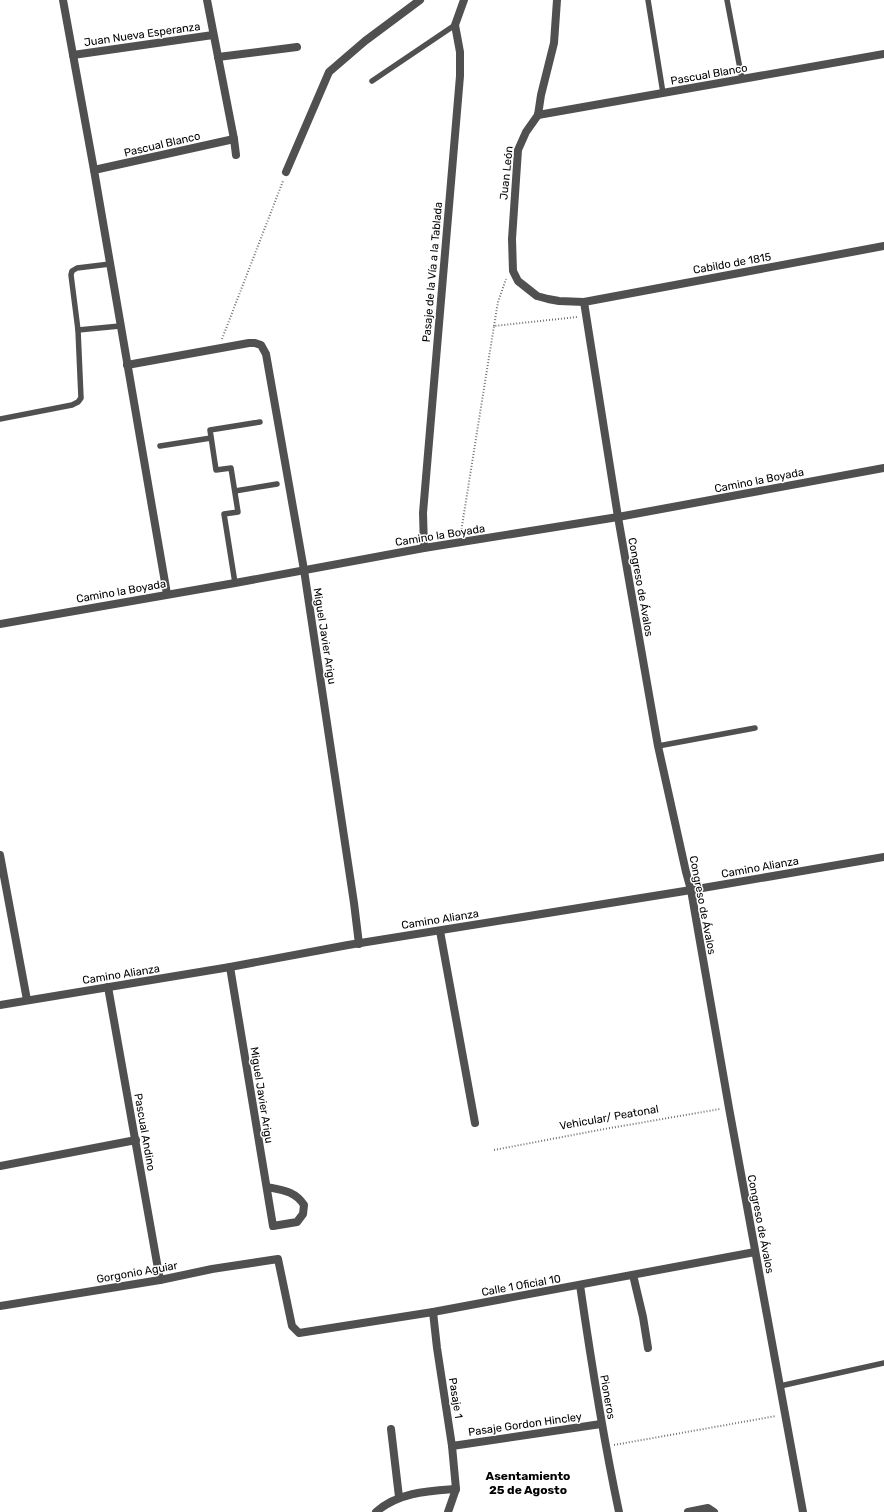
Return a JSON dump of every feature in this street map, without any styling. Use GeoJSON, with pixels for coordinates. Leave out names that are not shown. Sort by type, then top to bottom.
{"type":"FeatureCollection","features":[{"type":"Feature","properties":{"kind":"street"},"geometry":{"type":"LineString","coordinates":[[63,0],[94,170],[167,594]]}},
{"type":"Feature","properties":{"kind":"street"},"geometry":{"type":"LineString","coordinates":[[207,0],[236,155]]}},
{"type":"Feature","properties":{"kind":"street"},"geometry":{"type":"LineString","coordinates":[[286,172],[329,72],[365,41],[420,0]]}},
{"type":"Feature","properties":{"kind":"street"},"geometry":{"type":"LineString","coordinates":[[454,25],[464,0]]}},
{"type":"Feature","properties":{"kind":"street","name":"Juan León"},"geometry":{"type":"LineString","coordinates":[[513,271],[512,239],[518,150],[526,132],[538,115],[541,95],[554,43],[557,0]]}},
{"type":"Feature","properties":{"kind":"street","name":"Pasaje de la Vía a la Tablada"},"geometry":{"type":"LineString","coordinates":[[424,548],[423,514],[460,76],[460,52],[454,25]]}},
{"type":"Feature","properties":{"kind":"street","name":"Juan Nueva Esperanza"},"geometry":{"type":"LineString","coordinates":[[73,55],[213,35]]}},
{"type":"Feature","properties":{"kind":"street"},"geometry":{"type":"LineString","coordinates":[[218,57],[297,47]]}},
{"type":"Feature","properties":{"kind":"street","name":"Pascual Blanco"},"geometry":{"type":"LineString","coordinates":[[538,115],[884,54]]}},
{"type":"Feature","properties":{"kind":"street","name":"Pascual Blanco"},"geometry":{"type":"LineString","coordinates":[[94,170],[234,139]]}},
{"type":"Feature","properties":{"kind":"street","name":"Cabildo de 1815"},"geometry":{"type":"LineString","coordinates":[[584,302],[884,246]]}},
{"type":"Feature","properties":{"kind":"street"},"geometry":{"type":"LineString","coordinates":[[513,271],[518,281],[537,296],[559,301],[584,302]]}},
{"type":"Feature","properties":{"kind":"street","name":"Congreso de Ávalos"},"geometry":{"type":"LineString","coordinates":[[584,302],[618,517],[658,746],[691,890],[729,1108],[803,1512]]}},
{"type":"Feature","properties":{"kind":"street","name":"Miguel Javier Arigu"},"geometry":{"type":"LineString","coordinates":[[218,349],[255,343],[260,345],[266,354],[304,570],[359,944]]}},
{"type":"Feature","properties":{"kind":"street"},"geometry":{"type":"LineString","coordinates":[[128,365],[218,349]]}},
{"type":"Feature","properties":{"kind":"street","name":"Camino la Boyada"},"geometry":{"type":"LineString","coordinates":[[0,624],[424,548],[618,517],[884,468]]}},
{"type":"Feature","properties":{"kind":"street"},"geometry":{"type":"LineString","coordinates":[[0,855],[27,1000]]}},
{"type":"Feature","properties":{"kind":"street","name":"Camino Alianza"},"geometry":{"type":"LineString","coordinates":[[0,1005],[884,857]]}},
{"type":"Feature","properties":{"kind":"street"},"geometry":{"type":"LineString","coordinates":[[440,931],[475,1123]]}},
{"type":"Feature","properties":{"kind":"street","name":"Miguel Javier Arigu"},"geometry":{"type":"LineString","coordinates":[[230,967],[273,1226],[297,1222],[303,1214],[304,1205],[299,1197],[287,1191],[267,1187]]}},
{"type":"Feature","properties":{"kind":"street","name":"Pascual Andino"},"geometry":{"type":"LineString","coordinates":[[108,987],[160,1280]]}},
{"type":"Feature","properties":{"kind":"street"},"geometry":{"type":"LineString","coordinates":[[0,1166],[136,1140]]}},
{"type":"Feature","properties":{"kind":"street","name":"Calle 1 Oficial 10"},"geometry":{"type":"LineString","coordinates":[[292,1326],[299,1333],[433,1312],[755,1252]]}},
{"type":"Feature","properties":{"kind":"street","name":"Gorgonio Aguiar"},"geometry":{"type":"LineString","coordinates":[[0,1306],[278,1259],[292,1326]]}},
{"type":"Feature","properties":{"kind":"street"},"geometry":{"type":"LineString","coordinates":[[633,1275],[643,1317],[648,1348]]}},
{"type":"Feature","properties":{"kind":"street","name":"Pioneros"},"geometry":{"type":"LineString","coordinates":[[580,1285],[601,1424],[619,1512]]}},
{"type":"Feature","properties":{"kind":"street","name":"Pasaje 1"},"geometry":{"type":"LineString","coordinates":[[433,1312],[452,1446],[456,1489]]}},
{"type":"Feature","properties":{"kind":"street","name":"Pasaje Gordon Hincley"},"geometry":{"type":"LineString","coordinates":[[452,1446],[601,1424]]}},
{"type":"Feature","properties":{"kind":"street"},"geometry":{"type":"LineString","coordinates":[[391,1429],[399,1497]]}},
{"type":"Feature","properties":{"kind":"street"},"geometry":{"type":"LineString","coordinates":[[376,1512],[399,1497],[428,1491],[456,1489],[448,1512]]}},
{"type":"Feature","properties":{"kind":"street"},"geometry":{"type":"LineString","coordinates":[[688,1512],[708,1508],[714,1512]]}},
{"type":"Feature","properties":{"kind":"lane"},"geometry":{"type":"LineString","coordinates":[[648,0],[663,93]]}},
{"type":"Feature","properties":{"kind":"lane"},"geometry":{"type":"LineString","coordinates":[[727,0],[742,79]]}},
{"type":"Feature","properties":{"kind":"lane"},"geometry":{"type":"LineString","coordinates":[[372,81],[454,25]]}},
{"type":"Feature","properties":{"kind":"lane"},"geometry":{"type":"LineString","coordinates":[[0,419],[72,405],[78,402],[81,398],[78,330],[71,275],[72,270],[110,264]]}},
{"type":"Feature","properties":{"kind":"lane"},"geometry":{"type":"LineString","coordinates":[[78,330],[120,326]]}},
{"type":"Feature","properties":{"kind":"lane"},"geometry":{"type":"LineString","coordinates":[[235,583],[224,514],[238,512],[235,491],[231,468],[216,470],[210,430],[260,422]]}},
{"type":"Feature","properties":{"kind":"lane"},"geometry":{"type":"LineString","coordinates":[[160,446],[211,438]]}},
{"type":"Feature","properties":{"kind":"lane"},"geometry":{"type":"LineString","coordinates":[[235,491],[277,484]]}},
{"type":"Feature","properties":{"kind":"lane"},"geometry":{"type":"LineString","coordinates":[[658,746],[755,728]]}},
{"type":"Feature","properties":{"kind":"lane"},"geometry":{"type":"LineString","coordinates":[[780,1386],[884,1363]]}},
{"type":"Feature","properties":{"kind":"path"},"geometry":{"type":"LineString","coordinates":[[218,349],[286,172]]}},
{"type":"Feature","properties":{"kind":"path"},"geometry":{"type":"LineString","coordinates":[[460,542],[498,302],[507,276],[513,271]]}},
{"type":"Feature","properties":{"kind":"path"},"geometry":{"type":"LineString","coordinates":[[494,326],[586,316]]}},
{"type":"Feature","properties":{"kind":"path","name":"Vehicular/ Peatonal"},"geometry":{"type":"LineString","coordinates":[[494,1150],[598,1130],[729,1108]]}},
{"type":"Feature","properties":{"kind":"path"},"geometry":{"type":"LineString","coordinates":[[605,1446],[785,1414]]}},
{"type":"Feature","properties":{"kind":"district","name":"Asentamiento 25 de Agosto"},"geometry":{"type":"Point","coordinates":[528,1483]}}]}
